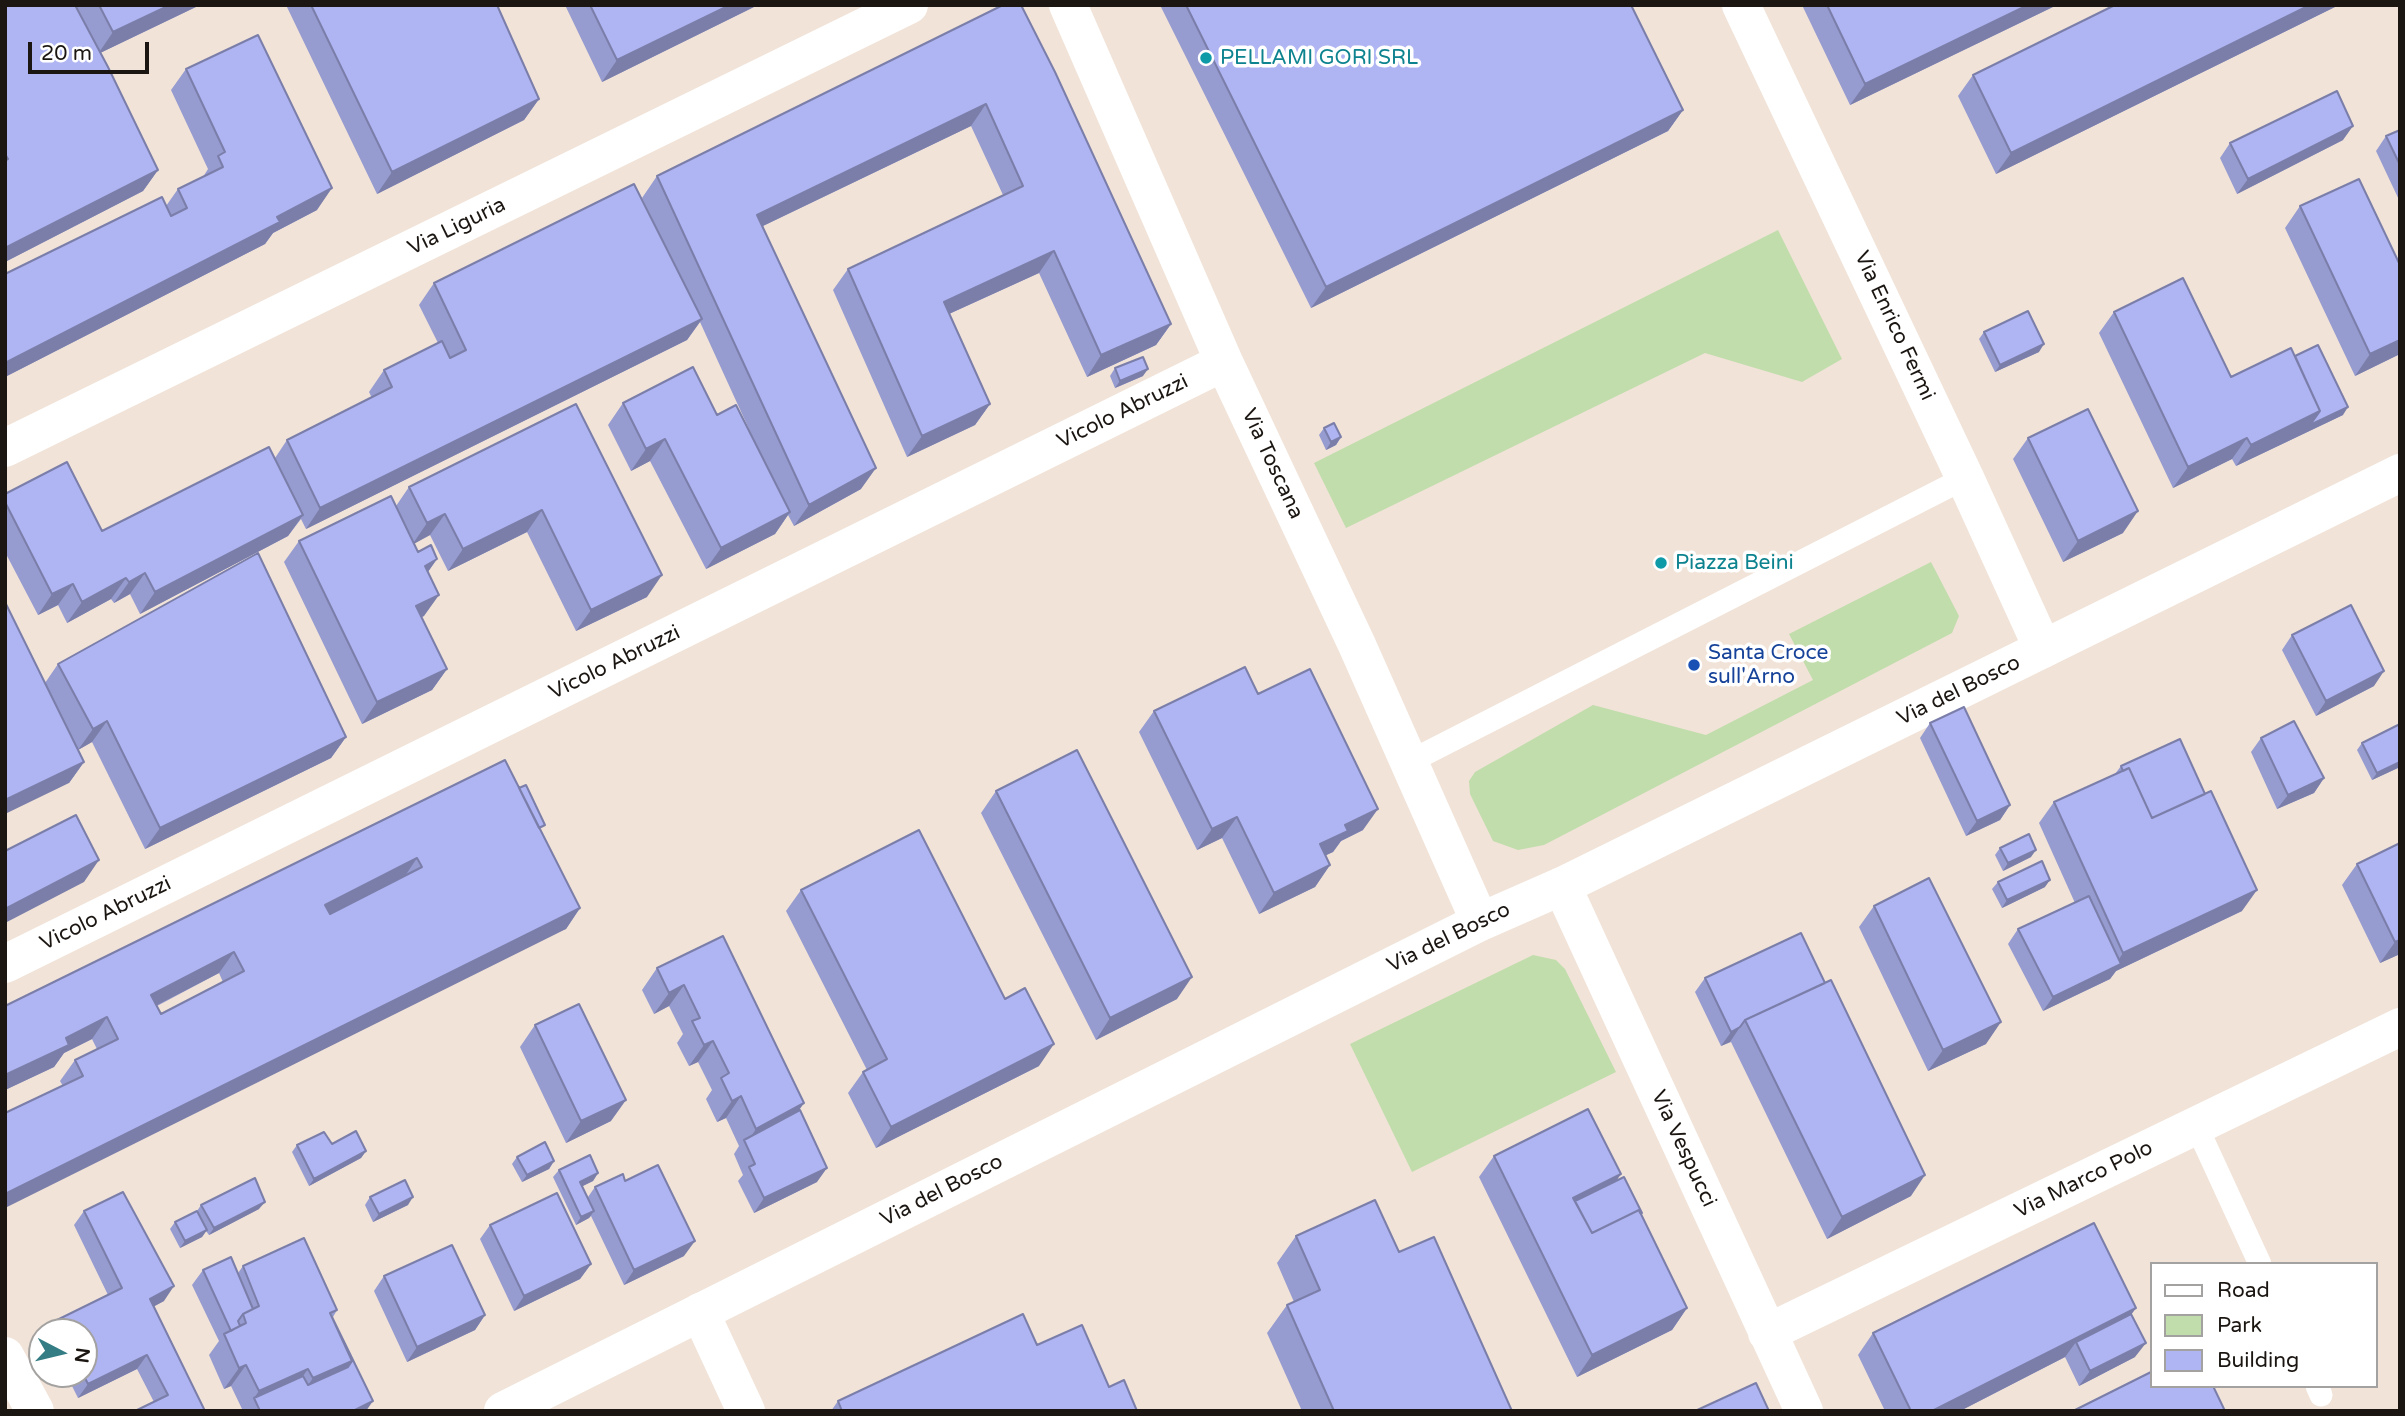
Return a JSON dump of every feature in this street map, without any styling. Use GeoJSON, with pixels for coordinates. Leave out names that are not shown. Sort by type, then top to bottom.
{"type":"FeatureCollection","features":[{"type":"Feature","properties":{"kind":"street","name":"Via Liguria"},"geometry":{"type":"LineString","coordinates":[[5,448],[909,5]]}},
{"type":"Feature","properties":{"kind":"street","name":"Via Toscana"},"geometry":{"type":"LineString","coordinates":[[1068,5],[1224,362],[1357,645],[1480,922]]}},
{"type":"Feature","properties":{"kind":"street","name":"Via Enrico Fermi"},"geometry":{"type":"LineString","coordinates":[[1741,5],[2043,649]]}},
{"type":"Feature","properties":{"kind":"street","name":"Vicolo Abruzzi"},"geometry":{"type":"LineString","coordinates":[[5,964],[1224,362]]}},
{"type":"Feature","properties":{"kind":"street","name":"Via del Bosco"},"geometry":{"type":"LineString","coordinates":[[503,1411],[1480,922],[1562,886],[2400,473]]}},
{"type":"Feature","properties":{"kind":"street","name":"Via Vespucci"},"geometry":{"type":"LineString","coordinates":[[1562,886],[1804,1411]]}},
{"type":"Feature","properties":{"kind":"street","name":"Via Marco Polo"},"geometry":{"type":"LineString","coordinates":[[1767,1333],[2400,1027]]}},
{"type":"Feature","properties":{"kind":"street"},"geometry":{"type":"LineString","coordinates":[[700,1312],[746,1411]]}},
{"type":"Feature","properties":{"kind":"street"},"geometry":{"type":"LineString","coordinates":[[5,1356],[34,1411]]}},
{"type":"Feature","properties":{"kind":"lane"},"geometry":{"type":"LineString","coordinates":[[1409,762],[1965,478]]}},
{"type":"Feature","properties":{"kind":"lane"},"geometry":{"type":"LineString","coordinates":[[2196,1125],[2259,1262]]}},
{"type":"Feature","properties":{"kind":"green space"},"geometry":{"type":"Polygon","coordinates":[[[1778,230],[1842,359],[1802,382],[1705,353],[1346,528],[1314,463],[1778,230]]]}},
{"type":"Feature","properties":{"kind":"green space"},"geometry":{"type":"Polygon","coordinates":[[[1931,562],[1959,616],[1952,633],[1544,845],[1518,850],[1493,841],[1470,794],[1469,781],[1475,772],[1593,705],[1706,735],[1813,680],[1789,634],[1931,562]]]}},
{"type":"Feature","properties":{"kind":"green space"},"geometry":{"type":"Polygon","coordinates":[[[1533,955],[1556,960],[1565,969],[1616,1072],[1412,1172],[1350,1044],[1533,955]]]}},
{"type":"Feature","properties":{"kind":"building"},"geometry":{"type":"Polygon","coordinates":[[[5,5],[75,5],[158,170],[5,248],[5,161],[8,159],[5,154],[5,5]]]}},
{"type":"Feature","properties":{"kind":"building"},"geometry":{"type":"Polygon","coordinates":[[[99,5],[170,5],[113,32],[99,5]]]}},
{"type":"Feature","properties":{"kind":"building"},"geometry":{"type":"Polygon","coordinates":[[[311,5],[497,5],[539,99],[392,172],[311,5]]]}},
{"type":"Feature","properties":{"kind":"building"},"geometry":{"type":"Polygon","coordinates":[[[590,5],[730,5],[617,60],[590,5]]]}},
{"type":"Feature","properties":{"kind":"building"},"geometry":{"type":"Polygon","coordinates":[[[1003,5],[1021,5],[1055,72],[1171,324],[1101,355],[1054,251],[944,302],[990,404],[922,436],[848,269],[1023,186],[986,104],[757,215],[876,468],[809,505],[657,176],[1003,5]]]}},
{"type":"Feature","properties":{"kind":"building"},"geometry":{"type":"Polygon","coordinates":[[[1186,5],[1631,5],[1683,110],[1326,287],[1186,5]]]}},
{"type":"Feature","properties":{"kind":"building"},"geometry":{"type":"Polygon","coordinates":[[[1827,5],[2028,5],[1865,84],[1827,5]]]}},
{"type":"Feature","properties":{"kind":"building"},"geometry":{"type":"Polygon","coordinates":[[[2115,5],[2310,5],[2011,153],[1973,75],[2115,5]]]}},
{"type":"Feature","properties":{"kind":"building"},"geometry":{"type":"Polygon","coordinates":[[[258,35],[332,188],[277,217],[280,222],[5,363],[5,274],[162,197],[171,216],[187,208],[178,189],[223,167],[218,156],[225,152],[186,69],[258,35]]]}},
{"type":"Feature","properties":{"kind":"building"},"geometry":{"type":"Polygon","coordinates":[[[2337,91],[2353,126],[2248,179],[2230,143],[2337,91]]]}},
{"type":"Feature","properties":{"kind":"building"},"geometry":{"type":"Polygon","coordinates":[[[2400,130],[2400,165],[2386,136],[2400,130]]]}},
{"type":"Feature","properties":{"kind":"building"},"geometry":{"type":"Polygon","coordinates":[[[2359,179],[2400,265],[2400,340],[2370,354],[2300,206],[2359,179]]]}},
{"type":"Feature","properties":{"kind":"building"},"geometry":{"type":"Polygon","coordinates":[[[634,184],[702,319],[320,508],[287,440],[392,387],[384,370],[442,341],[450,358],[466,350],[434,283],[634,184]]]}},
{"type":"Feature","properties":{"kind":"building"},"geometry":{"type":"Polygon","coordinates":[[[2183,278],[2231,377],[2291,348],[2320,411],[2251,445],[2247,438],[2188,467],[2114,312],[2183,278]]]}},
{"type":"Feature","properties":{"kind":"building"},"geometry":{"type":"Polygon","coordinates":[[[2028,311],[2044,344],[2000,365],[1984,332],[2028,311]]]}},
{"type":"Feature","properties":{"kind":"building"},"geometry":{"type":"Polygon","coordinates":[[[2318,345],[2348,407],[2310,425],[2320,411],[2295,356],[2318,345]]]}},
{"type":"Feature","properties":{"kind":"building"},"geometry":{"type":"Polygon","coordinates":[[[1143,357],[1148,369],[1120,381],[1115,368],[1143,357]]]}},
{"type":"Feature","properties":{"kind":"building"},"geometry":{"type":"Polygon","coordinates":[[[693,367],[717,415],[736,405],[790,512],[721,548],[665,439],[646,449],[623,403],[693,367]]]}},
{"type":"Feature","properties":{"kind":"building"},"geometry":{"type":"Polygon","coordinates":[[[576,404],[662,575],[591,610],[542,510],[463,549],[445,514],[427,523],[409,487],[576,404]]]}},
{"type":"Feature","properties":{"kind":"building"},"geometry":{"type":"Polygon","coordinates":[[[2088,409],[2138,511],[2078,541],[2028,438],[2088,409]]]}},
{"type":"Feature","properties":{"kind":"building"},"geometry":{"type":"Polygon","coordinates":[[[1334,423],[1341,437],[1331,442],[1324,428],[1334,423]]]}},
{"type":"Feature","properties":{"kind":"building"},"geometry":{"type":"Polygon","coordinates":[[[269,447],[303,515],[155,592],[145,573],[129,582],[126,578],[82,602],[73,584],[52,594],[5,502],[5,494],[67,462],[102,531],[269,447]]]}},
{"type":"Feature","properties":{"kind":"building"},"geometry":{"type":"Polygon","coordinates":[[[391,496],[418,552],[431,545],[437,559],[425,566],[439,595],[416,606],[447,669],[377,702],[299,541],[391,496]]]}},
{"type":"Feature","properties":{"kind":"building"},"geometry":{"type":"Polygon","coordinates":[[[258,553],[346,737],[160,828],[107,721],[93,729],[58,664],[258,553]]]}},
{"type":"Feature","properties":{"kind":"building"},"geometry":{"type":"Polygon","coordinates":[[[5,602],[84,762],[5,800],[5,602]]]}},
{"type":"Feature","properties":{"kind":"building"},"geometry":{"type":"Polygon","coordinates":[[[2351,605],[2384,671],[2326,701],[2292,635],[2351,605]]]}},
{"type":"Feature","properties":{"kind":"building"},"geometry":{"type":"Polygon","coordinates":[[[1245,667],[1258,694],[1310,669],[1378,809],[1345,825],[1348,831],[1320,844],[1330,865],[1274,893],[1237,817],[1212,829],[1154,711],[1245,667]]]}},
{"type":"Feature","properties":{"kind":"building"},"geometry":{"type":"Polygon","coordinates":[[[1964,707],[2010,805],[1977,821],[1930,723],[1964,707]]]}},
{"type":"Feature","properties":{"kind":"building"},"geometry":{"type":"Polygon","coordinates":[[[2294,721],[2324,778],[2288,795],[2261,738],[2294,721]]]}},
{"type":"Feature","properties":{"kind":"building"},"geometry":{"type":"Polygon","coordinates":[[[2400,724],[2400,762],[2377,773],[2362,743],[2400,724]]]}},
{"type":"Feature","properties":{"kind":"building"},"geometry":{"type":"Polygon","coordinates":[[[2180,739],[2205,794],[2152,818],[2129,768],[2123,771],[2121,766],[2180,739]]]}},
{"type":"Feature","properties":{"kind":"building"},"geometry":{"type":"Polygon","coordinates":[[[1077,750],[1192,977],[1110,1018],[996,791],[1077,750]]]}},
{"type":"Feature","properties":{"kind":"building"},"geometry":{"type":"Polygon","coordinates":[[[505,760],[580,908],[5,1194],[5,1113],[83,1076],[75,1060],[118,1039],[107,1017],[66,1038],[69,1045],[5,1075],[5,1006],[505,760]],[[417,858],[325,905],[330,914],[422,867],[417,858]],[[234,952],[151,995],[161,1014],[244,971],[234,952]]]}},
{"type":"Feature","properties":{"kind":"building"},"geometry":{"type":"Polygon","coordinates":[[[2129,768],[2152,818],[2211,791],[2257,890],[2123,953],[2054,802],[2129,768]]]}},
{"type":"Feature","properties":{"kind":"building"},"geometry":{"type":"Polygon","coordinates":[[[526,785],[545,825],[539,828],[519,788],[526,785]]]}},
{"type":"Feature","properties":{"kind":"building"},"geometry":{"type":"Polygon","coordinates":[[[76,815],[99,860],[5,909],[5,851],[76,815]]]}},
{"type":"Feature","properties":{"kind":"building"},"geometry":{"type":"Polygon","coordinates":[[[919,830],[1005,999],[1025,988],[1054,1044],[891,1127],[863,1072],[887,1059],[801,890],[919,830]]]}},
{"type":"Feature","properties":{"kind":"building"},"geometry":{"type":"Polygon","coordinates":[[[2029,834],[2036,850],[2008,863],[2000,848],[2029,834]]]}},
{"type":"Feature","properties":{"kind":"building"},"geometry":{"type":"Polygon","coordinates":[[[2400,843],[2400,940],[2395,942],[2357,864],[2400,843]]]}},
{"type":"Feature","properties":{"kind":"building"},"geometry":{"type":"Polygon","coordinates":[[[2042,861],[2050,880],[2007,900],[1998,882],[2042,861]]]}},
{"type":"Feature","properties":{"kind":"building"},"geometry":{"type":"Polygon","coordinates":[[[1929,878],[2001,1022],[1943,1050],[1874,906],[1929,878]]]}},
{"type":"Feature","properties":{"kind":"building"},"geometry":{"type":"Polygon","coordinates":[[[2089,896],[2121,964],[2053,997],[2018,929],[2089,896]]]}},
{"type":"Feature","properties":{"kind":"building"},"geometry":{"type":"Polygon","coordinates":[[[1801,933],[1825,983],[1745,1020],[1731,1032],[1705,978],[1801,933]]]}},
{"type":"Feature","properties":{"kind":"building"},"geometry":{"type":"Polygon","coordinates":[[[723,936],[804,1103],[756,1129],[741,1096],[732,1101],[721,1078],[729,1073],[713,1041],[704,1045],[692,1021],[700,1018],[684,985],[669,993],[657,968],[723,936]]]}},
{"type":"Feature","properties":{"kind":"building"},"geometry":{"type":"Polygon","coordinates":[[[1831,980],[1925,1175],[1842,1217],[1745,1020],[1831,980]]]}},
{"type":"Feature","properties":{"kind":"building"},"geometry":{"type":"Polygon","coordinates":[[[579,1004],[626,1100],[581,1121],[535,1025],[579,1004]]]}},
{"type":"Feature","properties":{"kind":"building"},"geometry":{"type":"Polygon","coordinates":[[[1588,1109],[1621,1174],[1573,1198],[1592,1233],[1639,1210],[1687,1308],[1592,1355],[1494,1156],[1588,1109]]]}},
{"type":"Feature","properties":{"kind":"building"},"geometry":{"type":"Polygon","coordinates":[[[800,1110],[827,1168],[764,1198],[749,1167],[755,1164],[744,1140],[800,1110]]]}},
{"type":"Feature","properties":{"kind":"building"},"geometry":{"type":"Polygon","coordinates":[[[356,1131],[366,1151],[314,1179],[297,1145],[324,1132],[332,1144],[356,1131]]]}},
{"type":"Feature","properties":{"kind":"building"},"geometry":{"type":"Polygon","coordinates":[[[545,1142],[554,1161],[527,1175],[517,1157],[545,1142]]]}},
{"type":"Feature","properties":{"kind":"building"},"geometry":{"type":"Polygon","coordinates":[[[590,1155],[598,1173],[580,1182],[594,1211],[581,1217],[559,1170],[590,1155]]]}},
{"type":"Feature","properties":{"kind":"building"},"geometry":{"type":"Polygon","coordinates":[[[658,1165],[695,1241],[634,1270],[595,1187],[623,1174],[625,1181],[658,1165]]]}},
{"type":"Feature","properties":{"kind":"building"},"geometry":{"type":"Polygon","coordinates":[[[1624,1177],[1642,1213],[1639,1210],[1592,1233],[1575,1201],[1624,1177]]]}},
{"type":"Feature","properties":{"kind":"building"},"geometry":{"type":"Polygon","coordinates":[[[255,1178],[265,1202],[214,1228],[201,1205],[255,1178]]]}},
{"type":"Feature","properties":{"kind":"building"},"geometry":{"type":"Polygon","coordinates":[[[405,1180],[413,1197],[379,1214],[370,1197],[405,1180]]]}},
{"type":"Feature","properties":{"kind":"building"},"geometry":{"type":"Polygon","coordinates":[[[123,1192],[174,1286],[150,1299],[205,1411],[135,1411],[168,1395],[147,1355],[98,1379],[98,1318],[61,1318],[122,1288],[84,1211],[123,1192]]]}},
{"type":"Feature","properties":{"kind":"building"},"geometry":{"type":"Polygon","coordinates":[[[557,1193],[591,1264],[524,1296],[490,1225],[557,1193]]]}},
{"type":"Feature","properties":{"kind":"building"},"geometry":{"type":"Polygon","coordinates":[[[1375,1200],[1399,1252],[1434,1237],[1512,1411],[1334,1411],[1287,1305],[1320,1290],[1296,1236],[1375,1200]]]}},
{"type":"Feature","properties":{"kind":"building"},"geometry":{"type":"Polygon","coordinates":[[[197,1211],[207,1230],[185,1241],[175,1222],[197,1211]]]}},
{"type":"Feature","properties":{"kind":"building"},"geometry":{"type":"Polygon","coordinates":[[[2094,1223],[2136,1308],[1932,1411],[1911,1411],[1873,1333],[2094,1223]]]}},
{"type":"Feature","properties":{"kind":"building"},"geometry":{"type":"Polygon","coordinates":[[[304,1238],[337,1310],[330,1313],[352,1361],[313,1378],[308,1369],[259,1391],[246,1365],[239,1368],[224,1334],[246,1323],[243,1314],[259,1306],[243,1266],[304,1238]]]}},
{"type":"Feature","properties":{"kind":"building"},"geometry":{"type":"Polygon","coordinates":[[[452,1245],[485,1315],[417,1347],[384,1276],[452,1245]]]}},
{"type":"Feature","properties":{"kind":"building"},"geometry":{"type":"Polygon","coordinates":[[[231,1257],[253,1309],[243,1314],[238,1321],[240,1326],[231,1331],[203,1270],[231,1257]]]}},
{"type":"Feature","properties":{"kind":"building"},"geometry":{"type":"Polygon","coordinates":[[[1023,1314],[1037,1345],[1082,1325],[1109,1387],[1124,1380],[1137,1411],[842,1411],[838,1401],[1023,1314]]]}},
{"type":"Feature","properties":{"kind":"building"},"geometry":{"type":"Polygon","coordinates":[[[2131,1314],[2146,1343],[2090,1371],[2076,1342],[2131,1314]]]}},
{"type":"Feature","properties":{"kind":"building"},"geometry":{"type":"Polygon","coordinates":[[[332,1317],[373,1401],[353,1411],[260,1411],[254,1398],[303,1376],[308,1385],[348,1367],[352,1361],[332,1317]]]}},
{"type":"Feature","properties":{"kind":"building"},"geometry":{"type":"Polygon","coordinates":[[[2150,1372],[2150,1388],[2214,1388],[2225,1411],[2073,1411],[2150,1372]]]}},
{"type":"Feature","properties":{"kind":"building"},"geometry":{"type":"Polygon","coordinates":[[[1756,1383],[1769,1411],[1695,1411],[1756,1383]]]}},
{"type":"Feature","properties":{"kind":"place","name":"PELLAMI GORI SRL"},"geometry":{"type":"Point","coordinates":[1206,58]}},
{"type":"Feature","properties":{"kind":"place","name":"Piazza Beini"},"geometry":{"type":"Point","coordinates":[1661,563]}},
{"type":"Feature","properties":{"kind":"place","name":"Santa Croce sull'Arno"},"geometry":{"type":"Point","coordinates":[1694,665]}}]}
